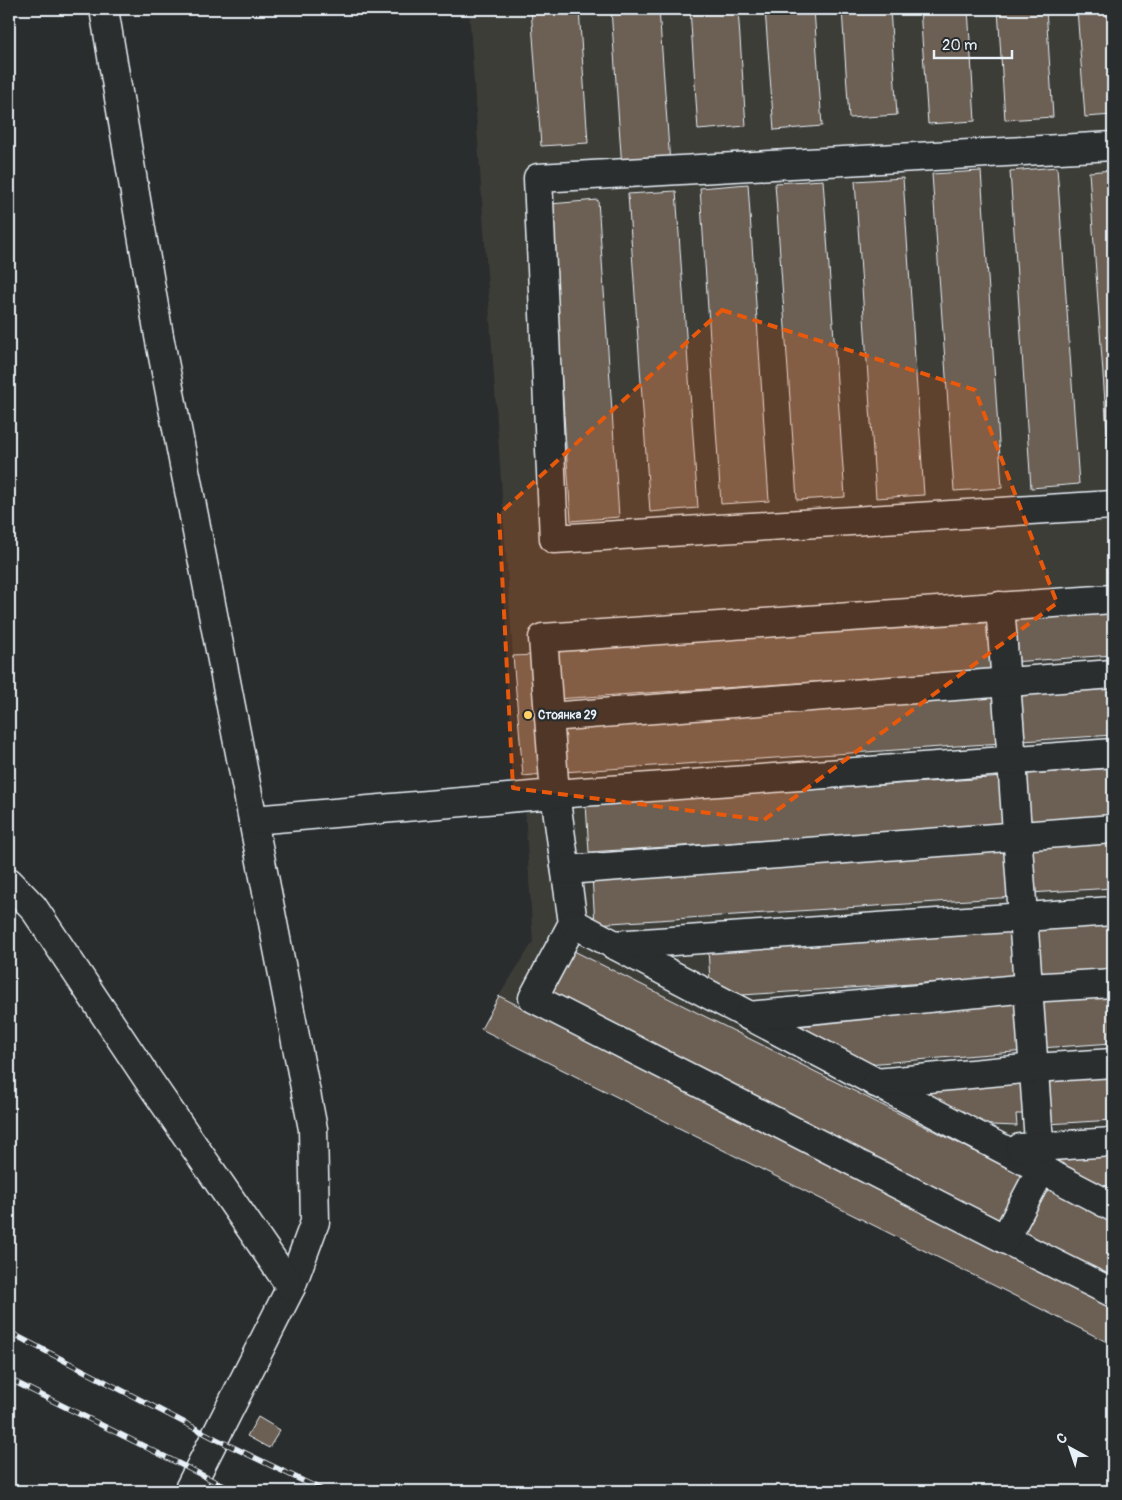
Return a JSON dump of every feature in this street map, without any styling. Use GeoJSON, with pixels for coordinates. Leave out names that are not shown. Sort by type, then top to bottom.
{"type":"FeatureCollection","features":[{"type":"Feature","properties":{"kind":"street"},"geometry":{"type":"LineString","coordinates":[[104,9],[159,336],[313,1129],[315,1222],[291,1287],[188,1491]]}},
{"type":"Feature","properties":{"kind":"street"},"geometry":{"type":"LineString","coordinates":[[1113,146],[538,178],[554,539],[1113,505]]}},
{"type":"Feature","properties":{"kind":"street"},"geometry":{"type":"LineString","coordinates":[[1113,598],[543,638],[555,794],[573,923],[533,998],[1113,1293]]}},
{"type":"Feature","properties":{"kind":"street"},"geometry":{"type":"LineString","coordinates":[[1000,606],[1040,1158],[1005,1239]]}},
{"type":"Feature","properties":{"kind":"street"},"geometry":{"type":"LineString","coordinates":[[549,717],[1113,674]]}},
{"type":"Feature","properties":{"kind":"street"},"geometry":{"type":"LineString","coordinates":[[253,820],[555,794],[1113,754]]}},
{"type":"Feature","properties":{"kind":"street"},"geometry":{"type":"LineString","coordinates":[[566,870],[1113,829]]}},
{"type":"Feature","properties":{"kind":"street"},"geometry":{"type":"LineString","coordinates":[[9,882],[32,907],[291,1287]]}},
{"type":"Feature","properties":{"kind":"street"},"geometry":{"type":"LineString","coordinates":[[614,945],[1113,911]]}},
{"type":"Feature","properties":{"kind":"street"},"geometry":{"type":"LineString","coordinates":[[573,923],[1002,1149],[1040,1158],[1113,1207]]}},
{"type":"Feature","properties":{"kind":"street"},"geometry":{"type":"LineString","coordinates":[[749,1016],[1028,988],[1113,983]]}},
{"type":"Feature","properties":{"kind":"street"},"geometry":{"type":"LineString","coordinates":[[876,1083],[1034,1068],[1113,1063]]}},
{"type":"Feature","properties":{"kind":"street"},"geometry":{"type":"LineString","coordinates":[[1040,1158],[1113,1142]]}},
{"type":"Feature","properties":{"kind":"highlighted area"},"geometry":{"type":"Polygon","coordinates":[[[722,310],[975,390],[1057,603],[764,820],[513,788],[499,514],[722,310]]]}},
{"type":"Feature","properties":{"kind":"shaded area"},"geometry":{"type":"Polygon","coordinates":[[[469,9],[1113,9],[1113,1345],[481,1029],[533,942],[469,9]]]}},
{"type":"Feature","properties":{"kind":"building"},"geometry":{"type":"Polygon","coordinates":[[[531,9],[579,9],[588,143],[541,146],[531,9]]]}},
{"type":"Feature","properties":{"kind":"building"},"geometry":{"type":"Polygon","coordinates":[[[611,9],[659,9],[670,164],[622,168],[611,9]]]}},
{"type":"Feature","properties":{"kind":"building"},"geometry":{"type":"Polygon","coordinates":[[[690,9],[738,9],[746,126],[698,130],[690,9]]]}},
{"type":"Feature","properties":{"kind":"building"},"geometry":{"type":"Polygon","coordinates":[[[765,9],[814,9],[822,126],[774,130],[765,9]]]}},
{"type":"Feature","properties":{"kind":"building"},"geometry":{"type":"Polygon","coordinates":[[[842,9],[890,9],[897,115],[849,118],[842,9]]]}},
{"type":"Feature","properties":{"kind":"building"},"geometry":{"type":"Polygon","coordinates":[[[920,9],[968,9],[975,121],[928,124],[920,9]]]}},
{"type":"Feature","properties":{"kind":"building"},"geometry":{"type":"Polygon","coordinates":[[[998,9],[1046,9],[1053,117],[1005,120],[998,9]]]}},
{"type":"Feature","properties":{"kind":"building"},"geometry":{"type":"Polygon","coordinates":[[[1077,9],[1113,9],[1113,115],[1085,117],[1077,9]]]}},
{"type":"Feature","properties":{"kind":"building"},"geometry":{"type":"Polygon","coordinates":[[[1057,167],[1079,484],[1031,488],[1010,171],[1057,167]]]}},
{"type":"Feature","properties":{"kind":"building"},"geometry":{"type":"Polygon","coordinates":[[[1113,170],[1113,489],[1111,489],[1089,172],[1113,170]]]}},
{"type":"Feature","properties":{"kind":"building"},"geometry":{"type":"Polygon","coordinates":[[[981,171],[1002,488],[954,491],[932,174],[981,171]]]}},
{"type":"Feature","properties":{"kind":"building"},"geometry":{"type":"Polygon","coordinates":[[[903,178],[924,495],[876,498],[855,181],[903,178]]]}},
{"type":"Feature","properties":{"kind":"building"},"geometry":{"type":"Polygon","coordinates":[[[823,180],[845,497],[797,500],[775,183],[823,180]]]}},
{"type":"Feature","properties":{"kind":"building"},"geometry":{"type":"Polygon","coordinates":[[[748,184],[769,501],[721,504],[700,188],[748,184]]]}},
{"type":"Feature","properties":{"kind":"building"},"geometry":{"type":"Polygon","coordinates":[[[676,191],[698,508],[650,512],[628,194],[676,191]]]}},
{"type":"Feature","properties":{"kind":"building"},"geometry":{"type":"Polygon","coordinates":[[[598,200],[619,517],[571,521],[550,204],[598,200]]]}},
{"type":"Feature","properties":{"kind":"building"},"geometry":{"type":"Polygon","coordinates":[[[1113,607],[1113,655],[1011,662],[1008,614],[1113,607]]]}},
{"type":"Feature","properties":{"kind":"building"},"geometry":{"type":"Polygon","coordinates":[[[992,622],[995,670],[556,699],[553,651],[992,622]]]}},
{"type":"Feature","properties":{"kind":"building","name":"Стоянка 29"},"geometry":{"type":"Polygon","coordinates":[[[533,655],[544,774],[523,776],[513,656],[533,655]]]}},
{"type":"Feature","properties":{"kind":"building"},"geometry":{"type":"Polygon","coordinates":[[[1113,687],[1113,735],[1022,741],[1019,693],[1113,687]]]}},
{"type":"Feature","properties":{"kind":"building"},"geometry":{"type":"Polygon","coordinates":[[[999,695],[1002,743],[563,772],[560,724],[999,695]]]}},
{"type":"Feature","properties":{"kind":"building"},"geometry":{"type":"Polygon","coordinates":[[[1113,768],[1113,816],[1030,822],[1027,774],[1113,768]]]}},
{"type":"Feature","properties":{"kind":"building"},"geometry":{"type":"Polygon","coordinates":[[[1005,777],[1008,825],[589,852],[586,804],[1005,777]]]}},
{"type":"Feature","properties":{"kind":"building"},"geometry":{"type":"Polygon","coordinates":[[[1113,840],[1113,888],[1029,893],[1026,846],[1113,840]]]}},
{"type":"Feature","properties":{"kind":"building"},"geometry":{"type":"Polygon","coordinates":[[[1012,849],[1015,897],[595,924],[592,876],[1012,849]]]}},
{"type":"Feature","properties":{"kind":"building"},"geometry":{"type":"Polygon","coordinates":[[[1113,921],[1113,969],[1037,974],[1034,926],[1113,921]]]}},
{"type":"Feature","properties":{"kind":"building"},"geometry":{"type":"Polygon","coordinates":[[[1016,929],[1019,977],[711,997],[708,949],[1016,929]]]}},
{"type":"Feature","properties":{"kind":"building"},"geometry":{"type":"Polygon","coordinates":[[[572,950],[1026,1177],[1002,1223],[549,997],[572,950]]]}},
{"type":"Feature","properties":{"kind":"building"},"geometry":{"type":"Polygon","coordinates":[[[1113,995],[1113,1043],[1040,1048],[1037,1000],[1113,995]]]}},
{"type":"Feature","properties":{"kind":"building"},"geometry":{"type":"Polygon","coordinates":[[[499,996],[1113,1305],[1113,1345],[481,1029],[499,996]]]}},
{"type":"Feature","properties":{"kind":"building"},"geometry":{"type":"Polygon","coordinates":[[[1023,1003],[1026,1051],[855,1065],[779,1020],[1023,1003]]]}},
{"type":"Feature","properties":{"kind":"building"},"geometry":{"type":"Polygon","coordinates":[[[1113,1074],[1113,1120],[1048,1124],[1045,1078],[1113,1074]]]}},
{"type":"Feature","properties":{"kind":"building"},"geometry":{"type":"Polygon","coordinates":[[[1026,1077],[1026,1114],[1016,1114],[1017,1126],[966,1124],[910,1084],[1026,1077]]]}},
{"type":"Feature","properties":{"kind":"building"},"geometry":{"type":"Polygon","coordinates":[[[1056,1148],[1113,1152],[1113,1185],[1091,1187],[1054,1166],[1056,1148]]]}},
{"type":"Feature","properties":{"kind":"building"},"geometry":{"type":"Polygon","coordinates":[[[1044,1183],[1113,1218],[1113,1280],[1018,1232],[1044,1183]]]}},
{"type":"Feature","properties":{"kind":"building"},"geometry":{"type":"Polygon","coordinates":[[[258,1417],[280,1430],[269,1448],[247,1436],[258,1417]]]}},
{"type":"Feature","properties":{"kind":"railway"},"geometry":{"type":"LineString","coordinates":[[9,1332],[216,1439],[324,1491]]}},
{"type":"Feature","properties":{"kind":"railway"},"geometry":{"type":"LineString","coordinates":[[9,1379],[234,1491]]}},
{"type":"Feature","properties":{"kind":"place","name":"Стоянка 29"},"geometry":{"type":"Point","coordinates":[528,715]}}]}
